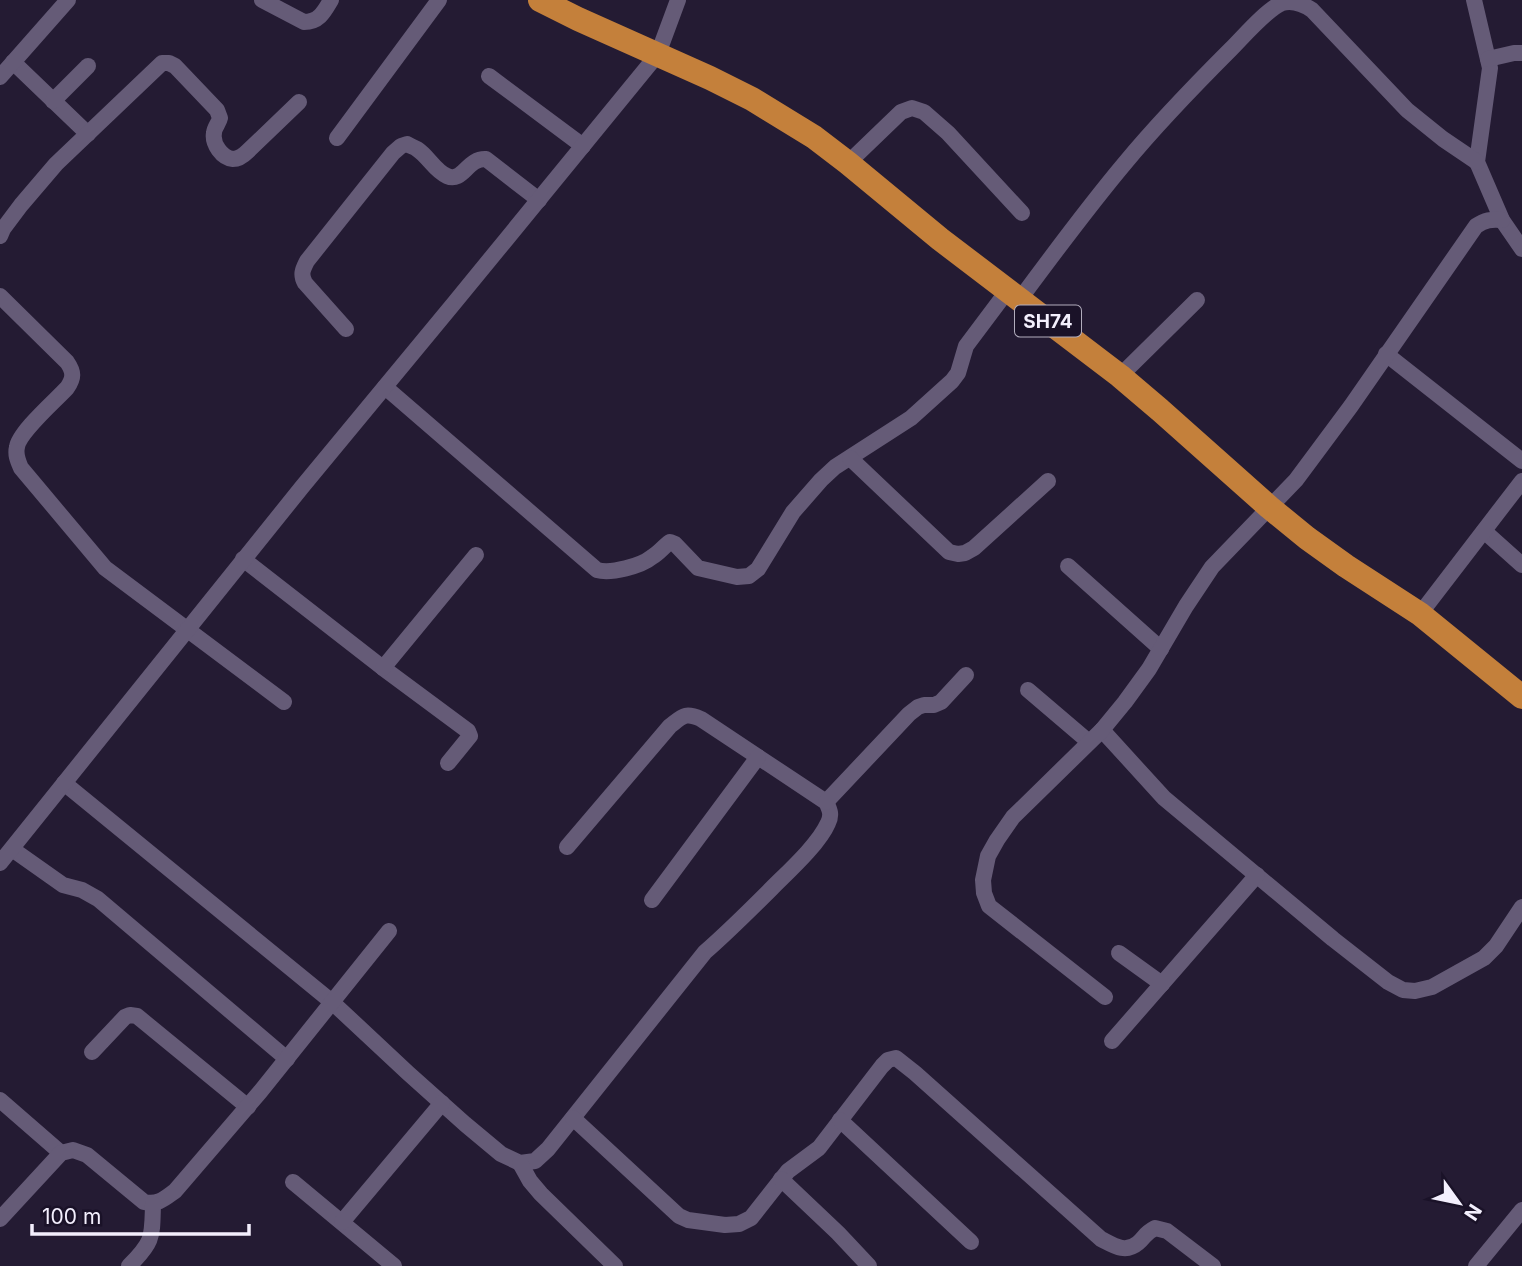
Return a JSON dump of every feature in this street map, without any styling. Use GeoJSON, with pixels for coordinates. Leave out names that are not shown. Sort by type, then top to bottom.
{"type":"FeatureCollection","features":[{"type":"Feature","properties":{"kind":"highway","name":"SH74"},"geometry":{"type":"LineString","coordinates":[[540,0],[752,99],[814,137],[940,239],[1120,376],[1307,538],[1420,614],[1522,697]]}},
{"type":"Feature","properties":{"kind":"street"},"geometry":{"type":"LineString","coordinates":[[0,77],[68,0]]}},
{"type":"Feature","properties":{"kind":"street"},"geometry":{"type":"LineString","coordinates":[[262,0],[304,22],[312,22],[331,0]]}},
{"type":"Feature","properties":{"kind":"street"},"geometry":{"type":"LineString","coordinates":[[337,138],[439,0]]}},
{"type":"Feature","properties":{"kind":"street"},"geometry":{"type":"LineString","coordinates":[[0,863],[243,559],[658,54],[678,0]]}},
{"type":"Feature","properties":{"kind":"street"},"geometry":{"type":"LineString","coordinates":[[1474,0],[1490,68],[1477,162],[1502,220],[1522,249]]}},
{"type":"Feature","properties":{"kind":"street"},"geometry":{"type":"LineString","coordinates":[[385,387],[597,570],[603,572],[642,563],[670,542],[698,568],[737,577],[749,576],[758,569],[793,512],[835,467],[911,418],[952,381],[958,373],[966,346],[1070,231],[1133,154],[1184,96],[1265,15],[1281,3],[1291,1],[1312,10],[1407,110],[1477,162]]}},
{"type":"Feature","properties":{"kind":"street"},"geometry":{"type":"LineString","coordinates":[[1488,60],[1522,53]]}},
{"type":"Feature","properties":{"kind":"street"},"geometry":{"type":"LineString","coordinates":[[13,62],[88,134]]}},
{"type":"Feature","properties":{"kind":"street"},"geometry":{"type":"LineString","coordinates":[[0,236],[56,164],[162,63],[175,66],[217,110],[220,118],[213,136],[220,151],[233,159],[241,157],[299,102]]}},
{"type":"Feature","properties":{"kind":"street"},"geometry":{"type":"LineString","coordinates":[[54,101],[88,66]]}},
{"type":"Feature","properties":{"kind":"street"},"geometry":{"type":"LineString","coordinates":[[489,76],[583,146]]}},
{"type":"Feature","properties":{"kind":"street"},"geometry":{"type":"LineString","coordinates":[[848,163],[901,112],[912,108],[923,112],[948,133],[1022,212]]}},
{"type":"Feature","properties":{"kind":"street"},"geometry":{"type":"LineString","coordinates":[[346,329],[305,282],[302,271],[307,261],[401,146],[407,144],[417,149],[448,176],[462,174],[471,163],[486,159],[539,200]]}},
{"type":"Feature","properties":{"kind":"street"},"geometry":{"type":"LineString","coordinates":[[1105,997],[989,906],[983,880],[988,856],[996,840],[1013,817],[1102,730],[1125,702],[1212,566],[1296,480],[1476,226],[1483,221],[1502,220]]}},
{"type":"Feature","properties":{"kind":"street"},"geometry":{"type":"LineString","coordinates":[[0,296],[73,370],[72,380],[67,388],[21,435],[17,445],[17,458],[21,468],[105,568],[284,702]]}},
{"type":"Feature","properties":{"kind":"street"},"geometry":{"type":"LineString","coordinates":[[1120,376],[1197,300]]}},
{"type":"Feature","properties":{"kind":"street"},"geometry":{"type":"LineString","coordinates":[[1386,354],[1522,461]]}},
{"type":"Feature","properties":{"kind":"street"},"geometry":{"type":"LineString","coordinates":[[850,458],[948,552],[958,554],[965,554],[974,548],[1048,481]]}},
{"type":"Feature","properties":{"kind":"street"},"geometry":{"type":"LineString","coordinates":[[1420,614],[1522,481]]}},
{"type":"Feature","properties":{"kind":"street"},"geometry":{"type":"LineString","coordinates":[[1484,531],[1522,565]]}},
{"type":"Feature","properties":{"kind":"street"},"geometry":{"type":"LineString","coordinates":[[383,668],[476,555]]}},
{"type":"Feature","properties":{"kind":"street"},"geometry":{"type":"LineString","coordinates":[[243,559],[468,731],[470,736],[448,763]]}},
{"type":"Feature","properties":{"kind":"street"},"geometry":{"type":"LineString","coordinates":[[1068,566],[1161,649]]}},
{"type":"Feature","properties":{"kind":"street"},"geometry":{"type":"LineString","coordinates":[[826,802],[909,714],[918,707],[942,702],[966,675]]}},
{"type":"Feature","properties":{"kind":"street"},"geometry":{"type":"LineString","coordinates":[[1028,690],[1090,742]]}},
{"type":"Feature","properties":{"kind":"street"},"geometry":{"type":"LineString","coordinates":[[64,783],[332,1002],[501,1154],[520,1163],[536,1161],[548,1149],[705,952],[793,867],[817,839],[829,822],[831,811],[826,802],[701,719],[691,715],[682,716],[670,726],[567,847]]}},
{"type":"Feature","properties":{"kind":"street"},"geometry":{"type":"LineString","coordinates":[[1102,730],[1164,798],[1333,939],[1388,982],[1403,990],[1415,991],[1432,987],[1484,958],[1496,946],[1522,907]]}},
{"type":"Feature","properties":{"kind":"street"},"geometry":{"type":"LineString","coordinates":[[652,900],[758,757]]}},
{"type":"Feature","properties":{"kind":"street"},"geometry":{"type":"LineString","coordinates":[[12,849],[64,885],[82,890],[98,899],[287,1059]]}},
{"type":"Feature","properties":{"kind":"street"},"geometry":{"type":"LineString","coordinates":[[1112,1041],[1257,875]]}},
{"type":"Feature","properties":{"kind":"street"},"geometry":{"type":"LineString","coordinates":[[0,1219],[61,1153],[74,1150],[87,1155],[145,1202],[163,1200],[175,1191],[248,1107],[389,931]]}},
{"type":"Feature","properties":{"kind":"street"},"geometry":{"type":"LineString","coordinates":[[1119,953],[1162,984]]}},
{"type":"Feature","properties":{"kind":"street"},"geometry":{"type":"LineString","coordinates":[[92,1052],[125,1017],[137,1016],[248,1107]]}},
{"type":"Feature","properties":{"kind":"street"},"geometry":{"type":"LineString","coordinates":[[573,1118],[678,1216],[725,1225],[739,1224],[751,1218],[796,1164],[819,1148],[881,1066],[896,1058],[1101,1239],[1126,1249],[1137,1244],[1146,1233],[1155,1228],[1167,1231],[1213,1266]]}},
{"type":"Feature","properties":{"kind":"street"},"geometry":{"type":"LineString","coordinates":[[0,1100],[61,1153]]}},
{"type":"Feature","properties":{"kind":"street"},"geometry":{"type":"LineString","coordinates":[[342,1222],[442,1103]]}},
{"type":"Feature","properties":{"kind":"street"},"geometry":{"type":"LineString","coordinates":[[840,1120],[971,1242]]}},
{"type":"Feature","properties":{"kind":"street"},"geometry":{"type":"LineString","coordinates":[[520,1163],[541,1194],[615,1266]]}},
{"type":"Feature","properties":{"kind":"street"},"geometry":{"type":"LineString","coordinates":[[781,1179],[869,1266]]}},
{"type":"Feature","properties":{"kind":"street"},"geometry":{"type":"LineString","coordinates":[[293,1182],[394,1266]]}},
{"type":"Feature","properties":{"kind":"street"},"geometry":{"type":"LineString","coordinates":[[129,1266],[148,1245],[152,1236],[153,1203]]}},
{"type":"Feature","properties":{"kind":"street"},"geometry":{"type":"LineString","coordinates":[[1476,1266],[1522,1210]]}}]}
